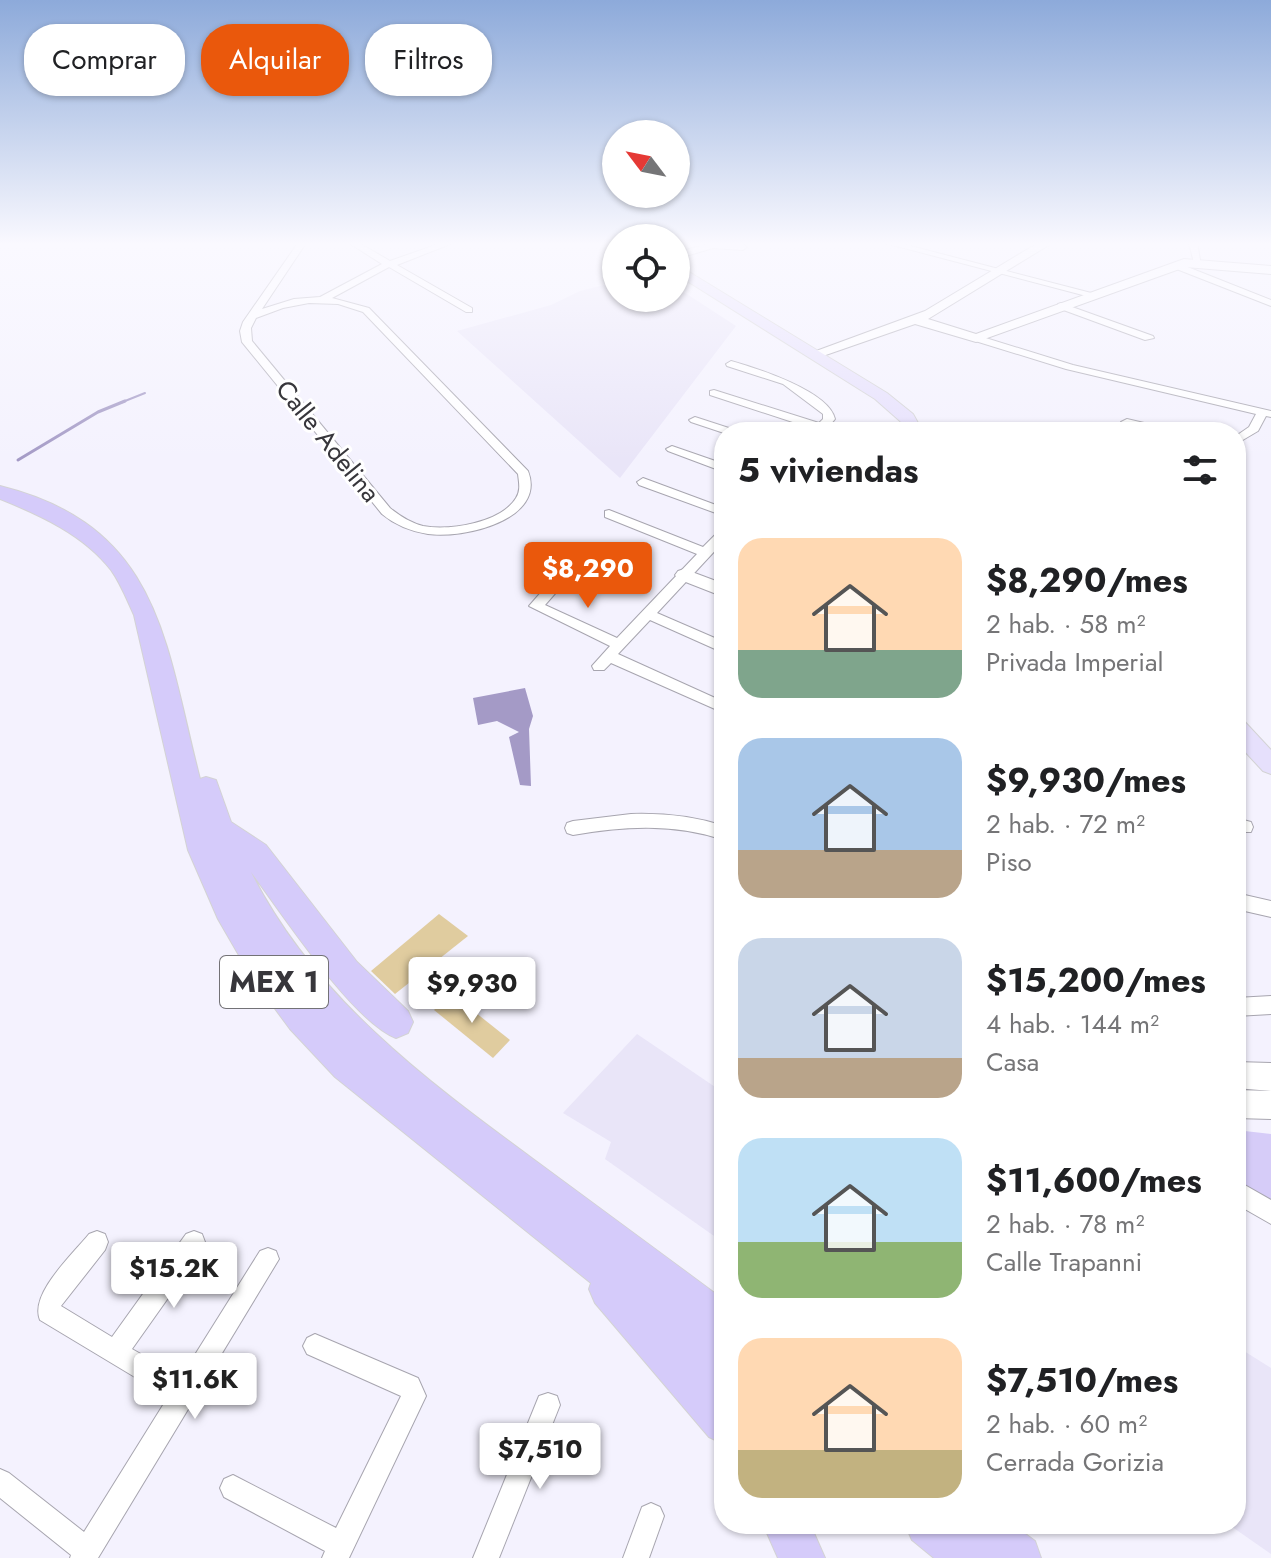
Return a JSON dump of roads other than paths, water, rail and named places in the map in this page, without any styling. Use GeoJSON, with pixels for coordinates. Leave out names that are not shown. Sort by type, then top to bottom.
{"type":"FeatureCollection","features":[{"type":"Feature","properties":{"kind":"highway","name":"MEX 1"},"geometry":{"type":"LineString","coordinates":[[0,478],[33,490],[96,523],[133,555],[146,574],[167,620],[218,828],[239,881],[274,944],[310,991],[362,1045],[476,1140],[714,1318]]}},
{"type":"Feature","properties":{"kind":"highway","name":"MEX 1"},"geometry":{"type":"LineString","coordinates":[[0,492],[39,508],[82,532],[107,553],[129,579],[146,615],[203,850],[231,916],[276,985],[346,1064],[570,1245],[714,1353]]}},
{"type":"Feature","properties":{"kind":"highway"},"geometry":{"type":"LineString","coordinates":[[218,828],[255,854],[345,972],[396,1022]]}},
{"type":"Feature","properties":{"kind":"highway"},"geometry":{"type":"LineString","coordinates":[[570,1245],[714,1411]]}},
{"type":"Feature","properties":{"kind":"highway"},"geometry":{"type":"LineString","coordinates":[[791,1534],[802,1558]]}},
{"type":"Feature","properties":{"kind":"highway"},"geometry":{"type":"LineString","coordinates":[[941,1534],[971,1558]]}},
{"type":"Feature","properties":{"kind":"highway"},"geometry":{"type":"LineString","coordinates":[[988,1534],[1018,1558]]}},
{"type":"Feature","properties":{"kind":"main road"},"geometry":{"type":"LineString","coordinates":[[753,316],[898,408],[908,422]]}},
{"type":"Feature","properties":{"kind":"main road"},"geometry":{"type":"LineString","coordinates":[[1246,738],[1271,765]]}},
{"type":"Feature","properties":{"kind":"street","name":"Calle Adelina"},"geometry":{"type":"LineString","coordinates":[[252,316],[245,327],[247,342],[394,518],[407,525],[442,532],[485,524],[506,514],[526,491],[524,473],[373,316]]}},
{"type":"Feature","properties":{"kind":"street"},"geometry":{"type":"LineString","coordinates":[[815,354],[924,316]]}},
{"type":"Feature","properties":{"kind":"street"},"geometry":{"type":"LineString","coordinates":[[976,338],[1035,316]]}},
{"type":"Feature","properties":{"kind":"street"},"geometry":{"type":"LineString","coordinates":[[1088,316],[1149,338]]}},
{"type":"Feature","properties":{"kind":"street"},"geometry":{"type":"LineString","coordinates":[[917,320],[1070,367],[1266,413],[1246,434]]}},
{"type":"Feature","properties":{"kind":"street"},"geometry":{"type":"LineString","coordinates":[[731,364],[793,385],[828,413],[825,422]]}},
{"type":"Feature","properties":{"kind":"street"},"geometry":{"type":"LineString","coordinates":[[714,393],[810,422]]}},
{"type":"Feature","properties":{"kind":"street"},"geometry":{"type":"LineString","coordinates":[[695,420],[714,426]]}},
{"type":"Feature","properties":{"kind":"street"},"geometry":{"type":"LineString","coordinates":[[672,449],[714,464]]}},
{"type":"Feature","properties":{"kind":"street"},"geometry":{"type":"LineString","coordinates":[[643,482],[714,508]]}},
{"type":"Feature","properties":{"kind":"street"},"geometry":{"type":"LineString","coordinates":[[609,514],[714,572]]}},
{"type":"Feature","properties":{"kind":"street"},"geometry":{"type":"LineString","coordinates":[[609,655],[714,544]]}},
{"type":"Feature","properties":{"kind":"street"},"geometry":{"type":"LineString","coordinates":[[620,574],[587,560],[576,561],[536,606],[609,655],[714,703]]}},
{"type":"Feature","properties":{"kind":"street"},"geometry":{"type":"LineString","coordinates":[[695,564],[714,582]]}},
{"type":"Feature","properties":{"kind":"street"},"geometry":{"type":"LineString","coordinates":[[648,614],[714,644]]}},
{"type":"Feature","properties":{"kind":"street"},"geometry":{"type":"LineString","coordinates":[[573,828],[635,819],[662,819],[714,831]]}},
{"type":"Feature","properties":{"kind":"street"},"geometry":{"type":"LineString","coordinates":[[1246,903],[1271,909]]}},
{"type":"Feature","properties":{"kind":"street"},"geometry":{"type":"LineString","coordinates":[[1246,1006],[1271,1005]]}},
{"type":"Feature","properties":{"kind":"street"},"geometry":{"type":"LineString","coordinates":[[1246,1076],[1271,1077]]}},
{"type":"Feature","properties":{"kind":"street"},"geometry":{"type":"LineString","coordinates":[[1246,1104],[1271,1105]]}},
{"type":"Feature","properties":{"kind":"street"},"geometry":{"type":"LineString","coordinates":[[1246,1197],[1271,1213]]}},
{"type":"Feature","properties":{"kind":"street"},"geometry":{"type":"LineString","coordinates":[[97,1242],[51,1299],[47,1309],[184,1393]]}},
{"type":"Feature","properties":{"kind":"street"},"geometry":{"type":"LineString","coordinates":[[116,1351],[194,1242]]}},
{"type":"Feature","properties":{"kind":"street"},"geometry":{"type":"LineString","coordinates":[[0,1482],[85,1555],[268,1259]]}},
{"type":"Feature","properties":{"kind":"street"},"geometry":{"type":"LineString","coordinates":[[233,1488],[338,1552],[413,1401],[413,1392],[409,1387],[315,1346]]}},
{"type":"Feature","properties":{"kind":"street"},"geometry":{"type":"LineString","coordinates":[[486,1558],[548,1405]]}},
{"type":"Feature","properties":{"kind":"street"},"geometry":{"type":"LineString","coordinates":[[636,1558],[651,1516]]}},
{"type":"Feature","properties":{"kind":"waterway"},"geometry":{"type":"LineString","coordinates":[[125,401],[145,393]]}},
{"type":"Feature","properties":{"kind":"waterway"},"geometry":{"type":"LineString","coordinates":[[18,460],[98,412],[125,401]]}},
{"type":"Feature","properties":{"kind":"waterway"},"geometry":{"type":"LineString","coordinates":[[120,403],[125,401]]}}]}
